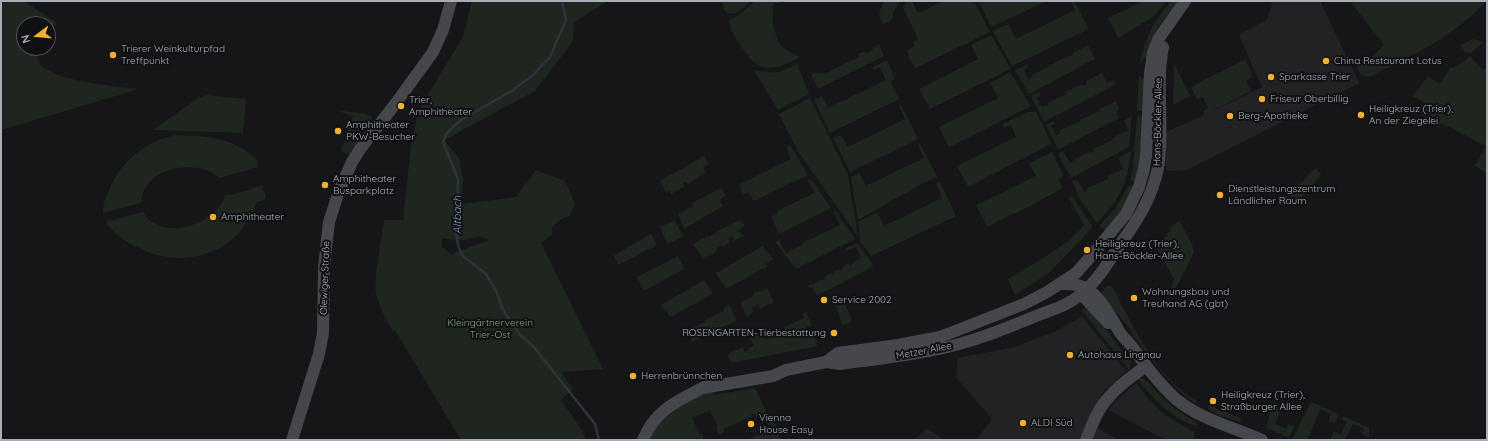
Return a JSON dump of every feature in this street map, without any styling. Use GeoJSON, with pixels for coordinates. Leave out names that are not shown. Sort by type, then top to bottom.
{"type":"FeatureCollection","features":[{"type":"Feature","properties":{"kind":"street","name":"Olewiger Straße"},"geometry":{"type":"LineString","coordinates":[[292,440],[319,354],[323,333],[324,268],[327,239],[329,222],[339,192],[352,162],[360,149],[433,52],[443,30],[451,1]]}},
{"type":"Feature","properties":{"kind":"street","name":"Hans-Böckler-Allee"},"geometry":{"type":"LineString","coordinates":[[1012,308],[1047,292],[1076,273],[1126,214],[1139,187],[1144,169],[1152,62],[1156,43],[1184,1]]}},
{"type":"Feature","properties":{"kind":"street","name":"Hans-Böckler-Allee"},"geometry":{"type":"LineString","coordinates":[[1019,323],[1064,305],[1083,289],[1111,258],[1134,226],[1143,210],[1151,193],[1159,157],[1159,70],[1167,26]]}},
{"type":"Feature","properties":{"kind":"street"},"geometry":{"type":"LineString","coordinates":[[1083,289],[1088,266],[1093,254]]}},
{"type":"Feature","properties":{"kind":"street"},"geometry":{"type":"LineString","coordinates":[[1061,284],[1091,291],[1101,303],[1121,334],[1146,366],[1172,395],[1193,411],[1212,421],[1262,440]]}},
{"type":"Feature","properties":{"kind":"street","name":"Metzer Allee"},"geometry":{"type":"LineString","coordinates":[[826,362],[838,353],[898,345],[940,337],[1012,308]]}},
{"type":"Feature","properties":{"kind":"street","name":"Metzer Allee"},"geometry":{"type":"LineString","coordinates":[[643,440],[652,423],[665,409],[681,398],[720,379],[774,368],[786,370],[826,362],[840,364],[937,350],[978,338],[1019,323]]}},
{"type":"Feature","properties":{"kind":"street"},"geometry":{"type":"LineString","coordinates":[[1086,440],[1095,418],[1103,404],[1110,396],[1146,366]]}},
{"type":"Feature","properties":{"kind":"shaded area"},"geometry":{"type":"Polygon","coordinates":[[[1273,1],[1320,1],[1359,83],[1187,170],[1166,170],[1164,133],[1262,87],[1239,35],[1267,19],[1273,1]]]}},
{"type":"Feature","properties":{"kind":"shaded area"},"geometry":{"type":"Polygon","coordinates":[[[1082,316],[1126,371],[1102,393],[1096,405],[1097,428],[1119,440],[976,440],[992,419],[956,377],[958,358],[1015,347],[1058,330],[1082,316]]]}},
{"type":"Feature","properties":{"kind":"shaded area"},"geometry":{"type":"Polygon","coordinates":[[[1136,383],[1163,414],[1194,432],[1194,440],[1166,440],[1108,410],[1136,383]]]}},
{"type":"Feature","properties":{"kind":"shaded area"},"geometry":{"type":"Polygon","coordinates":[[[773,428],[782,440],[747,440],[773,428]]]}},
{"type":"Feature","properties":{"kind":"shaded area"},"geometry":{"type":"Polygon","coordinates":[[[927,428],[945,440],[915,440],[927,428]]]}},
{"type":"Feature","properties":{"kind":"green space"},"geometry":{"type":"Polygon","coordinates":[[[1,1],[24,1],[46,16],[16,16],[16,56],[37,56],[41,65],[46,69],[65,77],[104,85],[139,89],[1,130],[1,1]]]}},
{"type":"Feature","properties":{"kind":"green space","name":"Kleingärtnerverein Trier-Ost"},"geometry":{"type":"Polygon","coordinates":[[[472,1],[608,1],[574,22],[573,41],[535,91],[444,140],[459,158],[463,179],[462,204],[516,197],[536,170],[565,181],[575,204],[570,216],[554,225],[552,227],[552,235],[541,243],[603,369],[561,372],[573,389],[561,400],[582,430],[586,440],[461,440],[395,330],[393,331],[377,299],[375,287],[384,220],[403,220],[411,145],[419,109],[463,37],[472,1]],[[481,237],[457,241],[442,238],[442,247],[451,254],[490,240],[481,237]]]}},
{"type":"Feature","properties":{"kind":"green space"},"geometry":{"type":"Polygon","coordinates":[[[722,1],[751,1],[737,13],[729,14],[724,10],[722,1]]]}},
{"type":"Feature","properties":{"kind":"green space"},"geometry":{"type":"Polygon","coordinates":[[[755,1],[780,1],[780,3],[774,3],[773,9],[773,27],[775,33],[784,48],[800,57],[773,68],[765,68],[752,61],[733,33],[729,21],[755,1]]]}},
{"type":"Feature","properties":{"kind":"green space"},"geometry":{"type":"Polygon","coordinates":[[[884,1],[900,1],[893,13],[892,20],[883,24],[879,15],[884,1]]]}},
{"type":"Feature","properties":{"kind":"green space"},"geometry":{"type":"Polygon","coordinates":[[[907,1],[912,1],[918,13],[944,1],[974,1],[990,32],[915,68],[908,56],[908,50],[915,46],[913,42],[918,39],[903,7],[907,1]]]}},
{"type":"Feature","properties":{"kind":"green space"},"geometry":{"type":"Polygon","coordinates":[[[979,1],[1047,1],[991,27],[979,1]]]}},
{"type":"Feature","properties":{"kind":"green space"},"geometry":{"type":"Polygon","coordinates":[[[1071,1],[1074,1],[1089,29],[1012,66],[993,31],[1008,24],[1016,39],[1075,10],[1071,1]]]}},
{"type":"Feature","properties":{"kind":"green space"},"geometry":{"type":"Polygon","coordinates":[[[1143,1],[1166,1],[1153,17],[1118,38],[1108,18],[1143,1]]]}},
{"type":"Feature","properties":{"kind":"green space"},"geometry":{"type":"Polygon","coordinates":[[[1171,1],[1179,1],[1157,28],[1147,56],[1140,62],[1151,30],[1171,1]]]}},
{"type":"Feature","properties":{"kind":"green space"},"geometry":{"type":"Polygon","coordinates":[[[1350,1],[1486,1],[1474,14],[1431,45],[1369,77],[1361,75],[1357,67],[1370,59],[1384,45],[1350,1]]]}},
{"type":"Feature","properties":{"kind":"green space"},"geometry":{"type":"Polygon","coordinates":[[[991,35],[1011,69],[930,109],[919,89],[978,59],[971,45],[991,35]]]}},
{"type":"Feature","properties":{"kind":"green space"},"geometry":{"type":"Polygon","coordinates":[[[1473,39],[1484,42],[1471,53],[1465,52],[1460,45],[1473,39]]]}},
{"type":"Feature","properties":{"kind":"green space"},"geometry":{"type":"Polygon","coordinates":[[[879,44],[884,56],[818,89],[811,75],[817,72],[818,74],[824,72],[826,73],[859,57],[858,54],[873,50],[872,48],[879,44]]]}},
{"type":"Feature","properties":{"kind":"green space"},"geometry":{"type":"Polygon","coordinates":[[[1088,45],[1095,59],[1029,94],[1015,70],[1027,65],[1028,67],[1024,70],[1028,79],[1033,77],[1032,75],[1068,56],[1073,55],[1073,53],[1088,45]]]}},
{"type":"Feature","properties":{"kind":"green space"},"geometry":{"type":"Polygon","coordinates":[[[1470,56],[1483,70],[1487,67],[1487,173],[1475,166],[1486,146],[1441,123],[1438,128],[1426,120],[1427,118],[1422,115],[1426,104],[1413,96],[1428,76],[1440,84],[1450,68],[1458,66],[1470,56]]]}},
{"type":"Feature","properties":{"kind":"green space"},"geometry":{"type":"Polygon","coordinates":[[[1245,59],[1253,77],[1246,81],[1251,91],[1204,115],[1203,111],[1208,108],[1203,97],[1197,100],[1191,87],[1245,59]]]}},
{"type":"Feature","properties":{"kind":"green space"},"geometry":{"type":"Polygon","coordinates":[[[886,61],[888,62],[895,79],[890,81],[899,99],[830,133],[814,100],[822,96],[828,108],[886,80],[880,67],[874,70],[873,67],[886,61]]]}},
{"type":"Feature","properties":{"kind":"green space"},"geometry":{"type":"Polygon","coordinates":[[[1174,63],[1190,96],[1173,105],[1174,63]]]}},
{"type":"Feature","properties":{"kind":"green space"},"geometry":{"type":"Polygon","coordinates":[[[797,64],[809,94],[778,110],[754,70],[776,72],[785,70],[797,64]]]}},
{"type":"Feature","properties":{"kind":"green space"},"geometry":{"type":"Polygon","coordinates":[[[1010,72],[1031,106],[949,147],[939,127],[998,98],[990,83],[1010,72]]]}},
{"type":"Feature","properties":{"kind":"green space"},"geometry":{"type":"Polygon","coordinates":[[[1102,73],[1107,83],[1113,80],[1115,85],[1044,122],[1031,96],[1039,92],[1041,96],[1037,98],[1042,107],[1048,105],[1047,103],[1067,94],[1066,92],[1082,84],[1083,86],[1087,84],[1086,81],[1102,73]]]}},
{"type":"Feature","properties":{"kind":"green space"},"geometry":{"type":"Polygon","coordinates":[[[1139,75],[1144,80],[1144,111],[1137,111],[1139,75]]]}},
{"type":"Feature","properties":{"kind":"green space"},"geometry":{"type":"Polygon","coordinates":[[[206,95],[246,99],[243,133],[153,130],[198,98],[206,95]]]}},
{"type":"Feature","properties":{"kind":"green space"},"geometry":{"type":"Polygon","coordinates":[[[810,98],[848,175],[858,237],[799,153],[779,114],[810,98]]]}},
{"type":"Feature","properties":{"kind":"green space"},"geometry":{"type":"Polygon","coordinates":[[[1116,101],[1119,109],[1116,112],[1119,118],[1058,150],[1046,125],[1054,121],[1055,124],[1051,126],[1056,135],[1060,133],[1059,131],[1080,122],[1080,120],[1100,111],[1099,109],[1116,101]]]}},
{"type":"Feature","properties":{"kind":"green space"},"geometry":{"type":"Polygon","coordinates":[[[901,105],[918,139],[850,172],[833,138],[841,135],[848,147],[905,119],[899,106],[901,105]]]}},
{"type":"Feature","properties":{"kind":"green space"},"geometry":{"type":"Polygon","coordinates":[[[335,110],[366,114],[372,117],[371,122],[349,154],[341,151],[353,116],[335,110]]]}},
{"type":"Feature","properties":{"kind":"green space"},"geometry":{"type":"Polygon","coordinates":[[[1029,112],[1036,112],[1051,144],[968,187],[957,166],[1016,137],[1011,125],[1004,128],[1002,124],[1029,112]]]}},
{"type":"Feature","properties":{"kind":"green space"},"geometry":{"type":"Polygon","coordinates":[[[1132,116],[1129,147],[1071,178],[1058,154],[1063,151],[1070,163],[1089,152],[1094,151],[1093,149],[1113,140],[1113,138],[1129,130],[1124,120],[1132,116]]]}},
{"type":"Feature","properties":{"kind":"green space"},"geometry":{"type":"Polygon","coordinates":[[[1137,116],[1144,116],[1141,153],[1136,183],[1130,180],[1133,168],[1137,116]]]}},
{"type":"Feature","properties":{"kind":"green space"},"geometry":{"type":"Polygon","coordinates":[[[176,135],[210,137],[230,142],[249,153],[258,161],[258,167],[220,178],[210,172],[198,168],[185,167],[172,170],[160,174],[150,181],[144,191],[141,203],[103,213],[104,202],[116,176],[122,167],[146,147],[165,138],[176,135]]]}},
{"type":"Feature","properties":{"kind":"green space"},"geometry":{"type":"Polygon","coordinates":[[[920,144],[937,177],[916,187],[858,220],[851,177],[859,173],[866,186],[924,158],[918,145],[920,144]]]}},
{"type":"Feature","properties":{"kind":"green space"},"geometry":{"type":"Polygon","coordinates":[[[790,145],[808,175],[754,201],[749,192],[742,195],[739,185],[791,159],[786,147],[790,145]]]}},
{"type":"Feature","properties":{"kind":"green space"},"geometry":{"type":"Polygon","coordinates":[[[1131,151],[1128,172],[1117,199],[1097,223],[1081,201],[1072,181],[1077,179],[1084,192],[1088,190],[1087,188],[1108,179],[1107,177],[1123,169],[1118,158],[1131,151]]]}},
{"type":"Feature","properties":{"kind":"green space"},"geometry":{"type":"Polygon","coordinates":[[[1052,152],[1064,176],[1058,179],[1063,188],[1015,214],[1014,213],[987,227],[976,205],[1036,176],[1029,163],[1052,152]]]}},
{"type":"Feature","properties":{"kind":"green space"},"geometry":{"type":"Polygon","coordinates":[[[704,156],[709,164],[703,167],[706,173],[688,184],[686,182],[683,183],[685,186],[671,194],[669,191],[666,193],[660,181],[704,156]]]}},
{"type":"Feature","properties":{"kind":"green space"},"geometry":{"type":"Polygon","coordinates":[[[1317,168],[1321,175],[1293,207],[1285,192],[1301,183],[1313,170],[1317,168]]]}},
{"type":"Feature","properties":{"kind":"green space"},"geometry":{"type":"Polygon","coordinates":[[[811,179],[831,208],[779,234],[771,216],[778,213],[777,211],[814,193],[808,180],[811,179]]]}},
{"type":"Feature","properties":{"kind":"green space"},"geometry":{"type":"Polygon","coordinates":[[[940,182],[956,216],[871,256],[860,241],[858,222],[877,212],[884,226],[942,198],[936,184],[940,182]]]}},
{"type":"Feature","properties":{"kind":"green space"},"geometry":{"type":"Polygon","coordinates":[[[263,185],[262,190],[265,192],[266,197],[264,200],[257,202],[254,211],[246,224],[236,236],[211,252],[197,256],[183,258],[153,254],[125,240],[106,222],[143,212],[151,221],[162,227],[174,228],[187,226],[200,222],[211,215],[220,206],[225,195],[235,194],[263,185]]]}},
{"type":"Feature","properties":{"kind":"green space"},"geometry":{"type":"Polygon","coordinates":[[[1128,186],[1133,187],[1122,210],[1106,231],[1099,226],[1115,209],[1128,186]]]}},
{"type":"Feature","properties":{"kind":"green space"},"geometry":{"type":"Polygon","coordinates":[[[721,188],[726,196],[719,200],[723,206],[684,229],[678,214],[693,206],[692,203],[721,188]]]}},
{"type":"Feature","properties":{"kind":"green space"},"geometry":{"type":"Polygon","coordinates":[[[1072,196],[1093,227],[1049,273],[1015,295],[1008,279],[1070,240],[1084,225],[1069,198],[1072,196]]]}},
{"type":"Feature","properties":{"kind":"green space"},"geometry":{"type":"Polygon","coordinates":[[[835,211],[855,239],[796,269],[775,242],[779,240],[786,253],[803,245],[802,243],[840,225],[834,212],[835,211]]]}},
{"type":"Feature","properties":{"kind":"green space"},"geometry":{"type":"Polygon","coordinates":[[[1177,216],[1193,246],[1194,252],[1177,286],[1172,290],[1171,287],[1174,279],[1157,248],[1159,246],[1158,244],[1163,241],[1162,239],[1167,236],[1166,234],[1171,231],[1169,227],[1179,222],[1177,216]]]}},
{"type":"Feature","properties":{"kind":"green space"},"geometry":{"type":"Polygon","coordinates":[[[675,220],[683,237],[667,244],[660,227],[675,220]]]}},
{"type":"Feature","properties":{"kind":"green space"},"geometry":{"type":"Polygon","coordinates":[[[741,220],[745,226],[738,230],[743,236],[734,241],[733,237],[729,238],[730,242],[723,247],[721,245],[716,249],[717,251],[703,259],[693,244],[741,220]]]}},
{"type":"Feature","properties":{"kind":"green space"},"geometry":{"type":"Polygon","coordinates":[[[651,234],[657,245],[618,265],[614,255],[651,234]]]}},
{"type":"Feature","properties":{"kind":"green space"},"geometry":{"type":"Polygon","coordinates":[[[857,243],[874,266],[817,296],[812,287],[809,288],[808,286],[813,285],[820,280],[824,280],[824,278],[831,273],[832,275],[835,273],[834,271],[839,269],[840,271],[843,267],[849,264],[850,266],[852,263],[861,258],[856,247],[846,251],[845,249],[857,243]]]}},
{"type":"Feature","properties":{"kind":"green space"},"geometry":{"type":"Polygon","coordinates":[[[763,246],[773,259],[766,263],[768,266],[726,289],[716,273],[763,246]]]}},
{"type":"Feature","properties":{"kind":"green space"},"geometry":{"type":"Polygon","coordinates":[[[678,256],[684,269],[644,291],[637,277],[678,256]]]}},
{"type":"Feature","properties":{"kind":"green space"},"geometry":{"type":"Polygon","coordinates":[[[704,280],[713,294],[670,317],[666,310],[664,311],[661,305],[704,280]]]}},
{"type":"Feature","properties":{"kind":"green space"},"geometry":{"type":"Polygon","coordinates":[[[1106,286],[1111,286],[1113,288],[1138,336],[1158,366],[1170,380],[1197,401],[1196,404],[1178,390],[1162,373],[1129,328],[1101,294],[1106,286]]]}},
{"type":"Feature","properties":{"kind":"green space"},"geometry":{"type":"Polygon","coordinates":[[[767,288],[774,302],[760,309],[758,304],[752,308],[753,312],[747,317],[740,302],[767,288]]]}},
{"type":"Feature","properties":{"kind":"green space"},"geometry":{"type":"Polygon","coordinates":[[[845,303],[852,322],[842,325],[836,306],[845,303]]]}},
{"type":"Feature","properties":{"kind":"green space"},"geometry":{"type":"Polygon","coordinates":[[[729,304],[737,320],[692,342],[691,339],[693,338],[689,329],[724,311],[723,308],[729,304]]]}},
{"type":"Feature","properties":{"kind":"green space"},"geometry":{"type":"Polygon","coordinates":[[[1087,306],[1131,362],[1129,370],[1082,311],[1087,306]]]}},
{"type":"Feature","properties":{"kind":"green space"},"geometry":{"type":"Polygon","coordinates":[[[806,312],[812,326],[806,326],[806,332],[814,332],[817,346],[731,363],[727,355],[743,347],[744,352],[749,350],[748,348],[754,346],[750,338],[760,333],[764,340],[785,329],[784,327],[804,318],[802,314],[806,312]]]}},
{"type":"Feature","properties":{"kind":"green space"},"geometry":{"type":"Polygon","coordinates":[[[1140,378],[1147,381],[1161,397],[1197,423],[1198,426],[1189,424],[1173,415],[1150,394],[1138,380],[1140,378]]]}},
{"type":"Feature","properties":{"kind":"green space"},"geometry":{"type":"Polygon","coordinates":[[[1136,383],[1142,392],[1162,412],[1194,432],[1194,440],[1181,439],[1176,436],[1150,405],[1135,384],[1136,383]]]}},
{"type":"Feature","properties":{"kind":"green space"},"geometry":{"type":"Polygon","coordinates":[[[755,388],[769,418],[778,427],[774,429],[759,417],[751,413],[752,416],[723,429],[725,431],[719,434],[716,427],[718,427],[710,410],[692,418],[704,440],[698,440],[698,438],[694,440],[647,440],[661,421],[683,403],[713,389],[715,395],[755,388]]]}},
{"type":"Feature","properties":{"kind":"green space"},"geometry":{"type":"Polygon","coordinates":[[[1274,401],[1282,406],[1275,424],[1286,429],[1288,424],[1294,426],[1289,438],[1266,427],[1274,401]]]}},
{"type":"Feature","properties":{"kind":"green space"},"geometry":{"type":"Polygon","coordinates":[[[1311,402],[1339,414],[1335,423],[1328,421],[1331,414],[1320,410],[1308,439],[1310,440],[1292,440],[1311,402]]]}},
{"type":"Feature","properties":{"kind":"green space"},"geometry":{"type":"Polygon","coordinates":[[[1209,405],[1242,419],[1241,422],[1220,416],[1208,409],[1209,405]]]}},
{"type":"Feature","properties":{"kind":"green space"},"geometry":{"type":"Polygon","coordinates":[[[1343,416],[1369,428],[1369,438],[1362,434],[1364,428],[1353,424],[1345,440],[1330,440],[1334,431],[1341,435],[1347,422],[1342,419],[1343,416]]]}},
{"type":"Feature","properties":{"kind":"waterway","name":"Altbach"},"geometry":{"type":"LineString","coordinates":[[562,1],[566,20],[550,57],[533,75],[513,90],[461,120],[447,133],[443,142],[458,179],[456,233],[460,251],[464,257],[486,274],[496,291],[503,310],[511,322],[520,335],[533,346],[595,424],[599,440]]}},
{"type":"Feature","properties":{"kind":"place","name":"Trierer Weinkulturpfad Treffpunkt"},"geometry":{"type":"Point","coordinates":[113,55]}},
{"type":"Feature","properties":{"kind":"place","name":"China Restaurant Lotus"},"geometry":{"type":"Point","coordinates":[1326,61]}},
{"type":"Feature","properties":{"kind":"place","name":"Sparkasse Trier"},"geometry":{"type":"Point","coordinates":[1271,77]}},
{"type":"Feature","properties":{"kind":"place","name":"Friseur Oberbillig"},"geometry":{"type":"Point","coordinates":[1262,99]}},
{"type":"Feature","properties":{"kind":"place","name":"Trier, Amphitheater"},"geometry":{"type":"Point","coordinates":[401,106]}},
{"type":"Feature","properties":{"kind":"place","name":"Heiligkreuz (Trier), An der Ziegelei"},"geometry":{"type":"Point","coordinates":[1361,115]}},
{"type":"Feature","properties":{"kind":"place","name":"Berg-Apotheke"},"geometry":{"type":"Point","coordinates":[1230,116]}},
{"type":"Feature","properties":{"kind":"place","name":"Amphitheater PKW-Besucher"},"geometry":{"type":"Point","coordinates":[338,131]}},
{"type":"Feature","properties":{"kind":"place","name":"Amphitheater Busparkplatz"},"geometry":{"type":"Point","coordinates":[325,185]}},
{"type":"Feature","properties":{"kind":"place","name":"Dienstleistungszentrum Ländlicher Raum"},"geometry":{"type":"Point","coordinates":[1220,195]}},
{"type":"Feature","properties":{"kind":"place","name":"Amphitheater"},"geometry":{"type":"Point","coordinates":[213,217]}},
{"type":"Feature","properties":{"kind":"place","name":"Heiligkreuz (Trier), Hans-Böckler-Allee"},"geometry":{"type":"Point","coordinates":[1087,250]}},
{"type":"Feature","properties":{"kind":"place","name":"Wohnungsbau und Treuhand AG (gbt)"},"geometry":{"type":"Point","coordinates":[1134,298]}},
{"type":"Feature","properties":{"kind":"place","name":"Service 2002"},"geometry":{"type":"Point","coordinates":[824,300]}},
{"type":"Feature","properties":{"kind":"place","name":"ROSENGARTEN-Tierbestattung"},"geometry":{"type":"Point","coordinates":[834,333]}},
{"type":"Feature","properties":{"kind":"place","name":"Autohaus Lingnau"},"geometry":{"type":"Point","coordinates":[1070,355]}},
{"type":"Feature","properties":{"kind":"place","name":"Herrenbrünnchen"},"geometry":{"type":"Point","coordinates":[633,376]}},
{"type":"Feature","properties":{"kind":"place","name":"Heiligkreuz (Trier), Straßburger Allee"},"geometry":{"type":"Point","coordinates":[1213,401]}},
{"type":"Feature","properties":{"kind":"place","name":"ALDI Süd"},"geometry":{"type":"Point","coordinates":[1023,423]}},
{"type":"Feature","properties":{"kind":"place","name":"Vienna House Easy"},"geometry":{"type":"Point","coordinates":[751,424]}}]}
